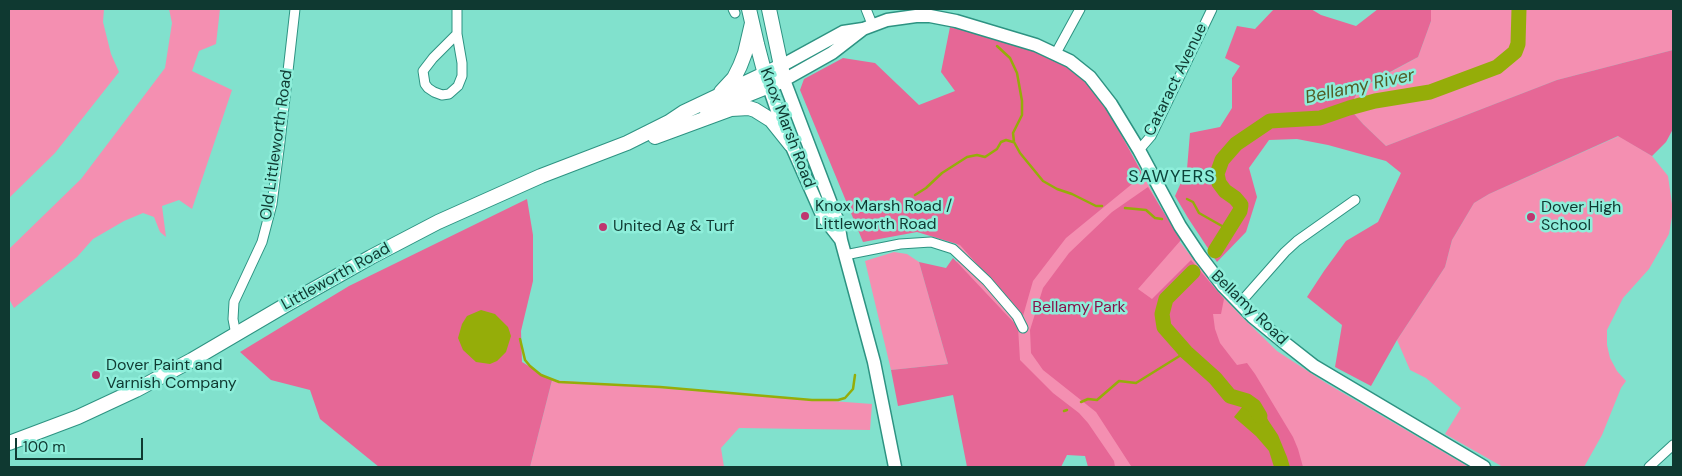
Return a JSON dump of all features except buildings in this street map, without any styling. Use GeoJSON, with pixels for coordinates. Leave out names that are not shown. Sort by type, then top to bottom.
{"type":"FeatureCollection","features":[{"type":"Feature","properties":{"kind":"main road","name":"Knox Marsh Road"},"geometry":{"type":"LineString","coordinates":[[749,9],[767,81]]}},
{"type":"Feature","properties":{"kind":"main road","name":"Knox Marsh Road"},"geometry":{"type":"LineString","coordinates":[[769,9],[784,80]]}},
{"type":"Feature","properties":{"kind":"main road"},"geometry":{"type":"LineString","coordinates":[[716,97],[734,78],[740,66],[752,24]]}},
{"type":"Feature","properties":{"kind":"main road","name":"Littleworth Road"},"geometry":{"type":"LineString","coordinates":[[669,122],[702,113],[767,81],[781,66]]}},
{"type":"Feature","properties":{"kind":"main road","name":"Littleworth Road"},"geometry":{"type":"LineString","coordinates":[[9,443],[78,417],[128,394],[236,335],[371,257],[438,222],[542,176],[628,143],[684,112],[716,97],[767,81],[784,80]]}},
{"type":"Feature","properties":{"kind":"main road"},"geometry":{"type":"LineString","coordinates":[[628,143],[663,135],[710,116],[741,108],[755,110],[764,115],[778,127],[791,145]]}},
{"type":"Feature","properties":{"kind":"street","name":"Old Littleworth Road"},"geometry":{"type":"LineString","coordinates":[[236,335],[233,319],[234,302],[259,249],[272,204],[295,9]]}},
{"type":"Feature","properties":{"kind":"street"},"geometry":{"type":"LineString","coordinates":[[457,9],[457,34],[462,63],[462,76],[458,86],[449,94],[442,95],[434,92],[425,84],[423,71],[457,34]]}},
{"type":"Feature","properties":{"kind":"street"},"geometry":{"type":"LineString","coordinates":[[866,9],[868,26]]}},
{"type":"Feature","properties":{"kind":"street"},"geometry":{"type":"LineString","coordinates":[[1056,53],[1080,9]]}},
{"type":"Feature","properties":{"kind":"street","name":"Cataract Avenue"},"geometry":{"type":"LineString","coordinates":[[1139,150],[1151,136],[1212,9]]}},
{"type":"Feature","properties":{"kind":"street","name":"Bellamy Road"},"geometry":{"type":"LineString","coordinates":[[781,66],[843,32],[902,17],[930,16],[942,18],[1036,45],[1056,53],[1070,61],[1090,77],[1111,104],[1139,150],[1185,234],[1211,272],[1240,303],[1269,330],[1314,366],[1484,467]]}},
{"type":"Feature","properties":{"kind":"street","name":"Bellamy Road"},"geometry":{"type":"LineString","coordinates":[[784,80],[832,53],[868,26]]}},
{"type":"Feature","properties":{"kind":"street","name":"Knox Marsh Road"},"geometry":{"type":"LineString","coordinates":[[784,80],[838,222],[841,240],[874,362],[895,467]]}},
{"type":"Feature","properties":{"kind":"street","name":"Knox Marsh Road"},"geometry":{"type":"LineString","coordinates":[[767,81],[791,145],[823,217],[841,240]]}},
{"type":"Feature","properties":{"kind":"street"},"geometry":{"type":"LineString","coordinates":[[1240,303],[1297,241],[1355,200]]}},
{"type":"Feature","properties":{"kind":"street"},"geometry":{"type":"LineString","coordinates":[[845,255],[900,244],[931,242],[953,249],[987,281],[1017,316],[1024,328]]}},
{"type":"Feature","properties":{"kind":"street"},"geometry":{"type":"LineString","coordinates":[[1648,467],[1673,444]]}},
{"type":"Feature","properties":{"kind":"green space"},"geometry":{"type":"Polygon","coordinates":[[[9,9],[104,9],[103,22],[111,54],[119,72],[55,153],[9,198],[9,9]]]}},
{"type":"Feature","properties":{"kind":"green space"},"geometry":{"type":"Polygon","coordinates":[[[169,9],[220,9],[216,44],[199,51],[192,71],[232,90],[192,209],[179,200],[162,206],[166,237],[160,232],[154,217],[143,213],[124,221],[93,239],[77,257],[14,308],[9,299],[9,249],[81,179],[165,68],[172,23],[169,9]]]}},
{"type":"Feature","properties":{"kind":"green space"},"geometry":{"type":"Polygon","coordinates":[[[1274,9],[1311,9],[1321,15],[1356,26],[1378,9],[1431,9],[1431,21],[1418,57],[1360,88],[1349,108],[1386,146],[1557,80],[1673,50],[1673,129],[1666,142],[1652,156],[1618,136],[1489,194],[1474,203],[1452,240],[1445,267],[1397,340],[1371,386],[1335,367],[1342,325],[1307,297],[1346,241],[1378,222],[1401,173],[1386,161],[1328,145],[1297,139],[1269,140],[1249,168],[1257,197],[1246,232],[1217,262],[1175,196],[1187,169],[1190,133],[1220,127],[1232,108],[1232,78],[1240,66],[1225,58],[1237,26],[1255,29],[1274,9]]]}},
{"type":"Feature","properties":{"kind":"green space"},"geometry":{"type":"Polygon","coordinates":[[[1431,9],[1673,9],[1673,50],[1557,80],[1386,146],[1349,108],[1360,89],[1418,57],[1431,21],[1431,9]]]}},
{"type":"Feature","properties":{"kind":"green space"},"geometry":{"type":"Polygon","coordinates":[[[950,27],[1024,46],[1057,60],[1085,80],[1107,109],[1143,175],[1066,238],[1033,281],[1023,316],[960,245],[917,232],[863,242],[800,90],[804,79],[843,58],[875,63],[919,105],[955,91],[941,72],[950,27]]]}},
{"type":"Feature","properties":{"kind":"green space","name":"Bellamy Park"},"geometry":{"type":"Polygon","coordinates":[[[955,32],[1108,110],[1177,238],[1217,290],[1241,316],[1277,351],[1326,383],[1469,467],[1105,467],[1101,444],[958,396],[955,32]]]}},
{"type":"Feature","properties":{"kind":"green space"},"geometry":{"type":"Polygon","coordinates":[[[1619,136],[1652,156],[1668,176],[1673,211],[1669,234],[1649,269],[1623,298],[1607,330],[1607,345],[1610,358],[1617,371],[1626,381],[1621,388],[1602,435],[1584,467],[1503,467],[1445,434],[1461,408],[1426,378],[1410,370],[1397,340],[1445,267],[1452,240],[1474,203],[1489,194],[1619,136]]]}},
{"type":"Feature","properties":{"kind":"green space"},"geometry":{"type":"Polygon","coordinates":[[[1148,187],[1181,240],[1138,289],[1152,299],[1191,260],[1224,299],[1221,314],[1213,314],[1215,329],[1220,343],[1237,365],[1247,363],[1255,374],[1293,437],[1303,467],[1131,466],[1096,412],[1043,370],[1031,353],[1030,330],[1043,288],[1069,253],[1112,212],[1148,187]]]}},
{"type":"Feature","properties":{"kind":"green space"},"geometry":{"type":"Polygon","coordinates":[[[527,199],[533,235],[533,281],[521,331],[522,362],[552,380],[530,467],[379,467],[320,419],[310,390],[271,380],[240,352],[349,286],[527,199]]]}},
{"type":"Feature","properties":{"kind":"green space"},"geometry":{"type":"Polygon","coordinates":[[[894,252],[907,254],[919,262],[948,364],[891,370],[865,261],[894,252]]]}},
{"type":"Feature","properties":{"kind":"green space"},"geometry":{"type":"Polygon","coordinates":[[[953,258],[1018,327],[1020,360],[1053,393],[1079,413],[1088,423],[1114,461],[1115,467],[1088,467],[1085,456],[1067,455],[1061,467],[967,467],[953,395],[898,406],[891,370],[948,364],[919,262],[946,268],[953,258]]]}},
{"type":"Feature","properties":{"kind":"green space"},"geometry":{"type":"Polygon","coordinates":[[[552,380],[872,404],[870,430],[739,428],[721,448],[724,467],[530,467],[552,380]]]}},
{"type":"Feature","properties":{"kind":"shaded area"},"geometry":{"type":"Polygon","coordinates":[[[481,310],[495,314],[508,327],[511,336],[506,352],[497,361],[490,364],[476,362],[463,350],[458,338],[462,324],[467,316],[481,310]]]}},
{"type":"Feature","properties":{"kind":"shaded area"},"geometry":{"type":"Polygon","coordinates":[[[1247,401],[1260,403],[1278,435],[1290,467],[1274,467],[1269,451],[1256,436],[1234,417],[1247,401]]]}},
{"type":"Feature","properties":{"kind":"waterway","name":"Bellamy River"},"geometry":{"type":"LineString","coordinates":[[1215,251],[1240,211],[1241,205],[1225,191],[1219,183],[1217,174],[1222,160],[1236,144],[1270,121],[1320,118],[1375,101],[1430,92],[1497,67],[1515,52],[1518,44],[1519,9]]}},
{"type":"Feature","properties":{"kind":"waterway"},"geometry":{"type":"LineString","coordinates":[[997,46],[1010,58],[1017,73],[1022,101],[1022,115],[1013,133],[1014,142],[1020,153],[1043,181],[1096,206],[1102,206]]}},
{"type":"Feature","properties":{"kind":"waterway"},"geometry":{"type":"LineString","coordinates":[[915,195],[926,188],[942,173],[967,157],[977,155],[985,157],[997,149],[1001,142],[1006,140],[1013,142]]}},
{"type":"Feature","properties":{"kind":"waterway"},"geometry":{"type":"LineString","coordinates":[[1187,199],[1193,202],[1199,213],[1229,230]]}},
{"type":"Feature","properties":{"kind":"waterway"},"geometry":{"type":"LineString","coordinates":[[1125,208],[1146,210],[1155,218],[1162,219]]}},
{"type":"Feature","properties":{"kind":"waterway","name":"Bellamy River"},"geometry":{"type":"LineString","coordinates":[[1193,272],[1166,299],[1162,314],[1164,327],[1186,352],[1215,378],[1230,396],[1247,401],[1254,406],[1260,416]]}},
{"type":"Feature","properties":{"kind":"waterway"},"geometry":{"type":"LineString","coordinates":[[520,339],[525,360],[530,366],[541,375],[559,382],[660,387],[812,400],[838,400],[845,398],[853,389],[855,375]]}},
{"type":"Feature","properties":{"kind":"waterway"},"geometry":{"type":"LineString","coordinates":[[1081,402],[1088,399],[1097,400],[1119,381],[1136,383],[1186,352]]}},
{"type":"Feature","properties":{"kind":"place","name":"Knox Marsh Road / Littleworth Road"},"geometry":{"type":"Point","coordinates":[805,216]}},
{"type":"Feature","properties":{"kind":"place","name":"Dover High School"},"geometry":{"type":"Point","coordinates":[1531,217]}},
{"type":"Feature","properties":{"kind":"place","name":"United Ag & Turf"},"geometry":{"type":"Point","coordinates":[603,227]}},
{"type":"Feature","properties":{"kind":"place","name":"Dover Paint and Varnish Company"},"geometry":{"type":"Point","coordinates":[96,375]}},
{"type":"Feature","properties":{"kind":"district","name":"SAWYERS"},"geometry":{"type":"Point","coordinates":[1172,177]}}]}
